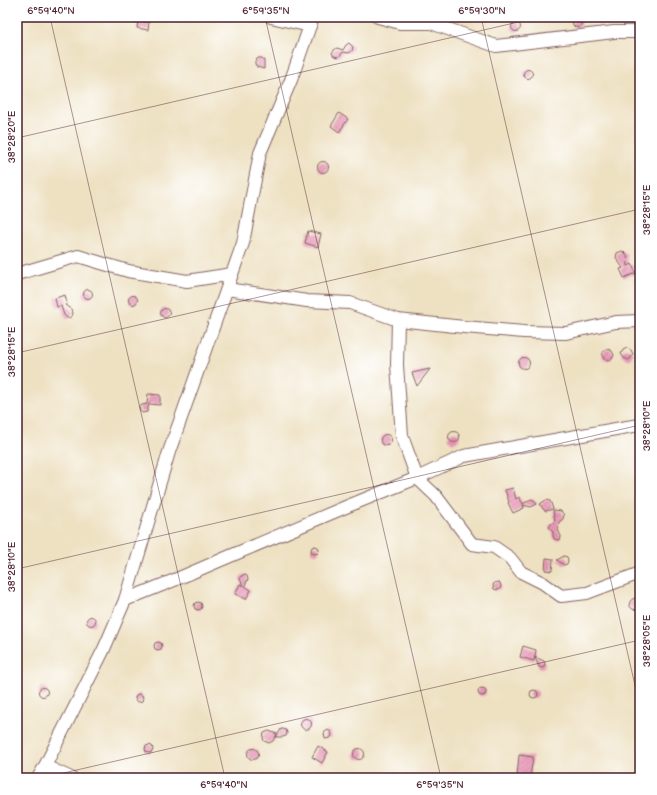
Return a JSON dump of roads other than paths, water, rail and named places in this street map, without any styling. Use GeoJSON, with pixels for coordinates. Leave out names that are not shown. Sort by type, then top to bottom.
{"type":"FeatureCollection","features":[{"type":"Feature","properties":{"kind":"street"},"geometry":{"type":"LineString","coordinates":[[38,778],[104,649],[126,600],[169,452],[243,243],[260,153],[291,80],[312,22],[271,17]]}},
{"type":"Feature","properties":{"kind":"street"},"geometry":{"type":"LineString","coordinates":[[378,17],[400,23],[431,23],[496,46],[607,33],[640,32]]}},
{"type":"Feature","properties":{"kind":"street"},"geometry":{"type":"LineString","coordinates":[[17,274],[78,256],[128,271],[187,281],[232,274]]}},
{"type":"Feature","properties":{"kind":"street"},"geometry":{"type":"LineString","coordinates":[[227,289],[308,301],[350,303],[398,320],[524,332],[566,333],[616,322],[640,321]]}},
{"type":"Feature","properties":{"kind":"street"},"geometry":{"type":"LineString","coordinates":[[398,320],[398,365],[402,436],[417,478],[436,496],[472,544],[494,547],[510,558],[521,572],[543,583],[561,596],[587,593],[640,573]]}},
{"type":"Feature","properties":{"kind":"street"},"geometry":{"type":"LineString","coordinates":[[126,600],[417,478],[464,456],[640,425]]}},
{"type":"Feature","properties":{"kind":"street"},"geometry":{"type":"LineString","coordinates":[[45,766],[71,778]]}}]}
